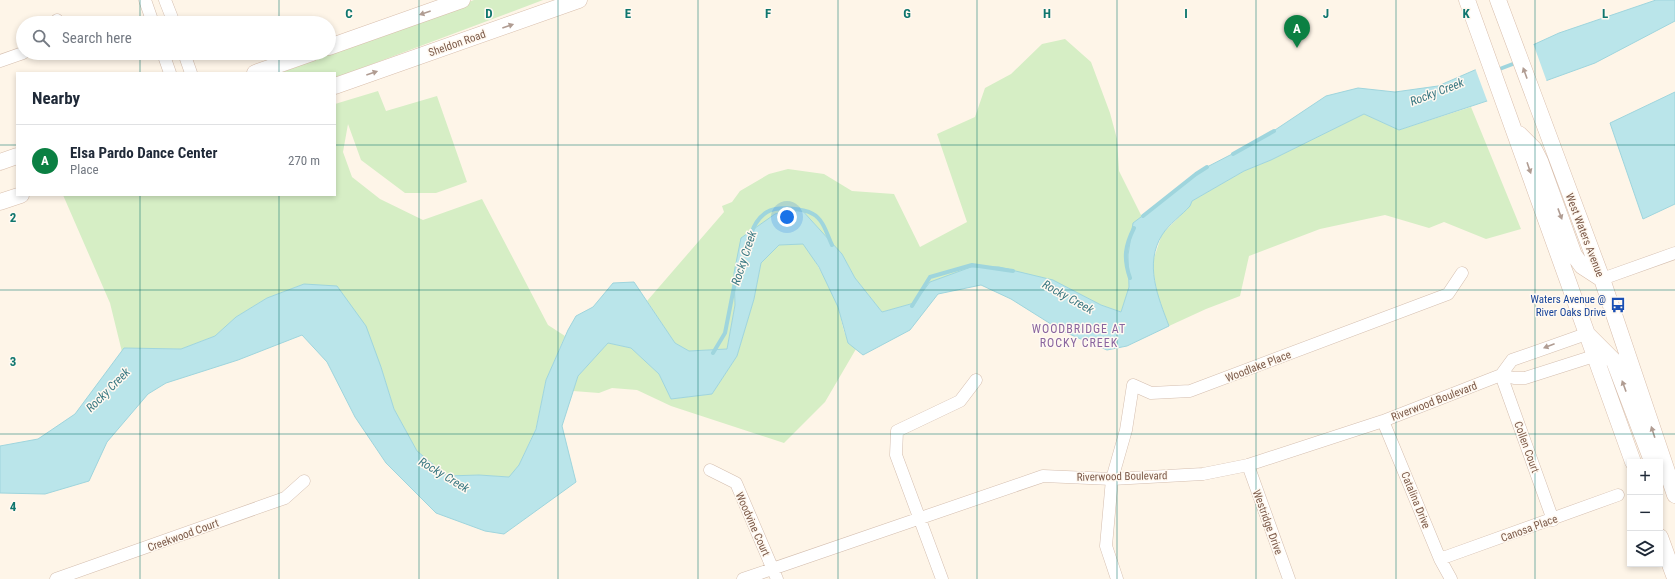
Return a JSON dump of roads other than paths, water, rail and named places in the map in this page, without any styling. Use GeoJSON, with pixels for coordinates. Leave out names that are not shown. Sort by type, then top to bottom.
{"type":"FeatureCollection","features":[{"type":"Feature","properties":{"kind":"main road"},"geometry":{"type":"LineString","coordinates":[[336,45],[462,0]]}},
{"type":"Feature","properties":{"kind":"main road","name":"Sheldon Road"},"geometry":{"type":"LineString","coordinates":[[336,86],[579,0]]}},
{"type":"Feature","properties":{"kind":"main road"},"geometry":{"type":"LineString","coordinates":[[1468,0],[1514,125],[1586,334],[1632,459]]}},
{"type":"Feature","properties":{"kind":"main road","name":"West Waters Avenue"},"geometry":{"type":"LineString","coordinates":[[1500,4],[1602,279],[1664,473],[1675,495]]}},
{"type":"Feature","properties":{"kind":"main road"},"geometry":{"type":"LineString","coordinates":[[258,72],[292,60]]}},
{"type":"Feature","properties":{"kind":"main road"},"geometry":{"type":"LineString","coordinates":[[1514,125],[1540,160],[1574,255],[1582,266],[1602,279]]}},
{"type":"Feature","properties":{"kind":"main road"},"geometry":{"type":"LineString","coordinates":[[0,162],[16,156]]}},
{"type":"Feature","properties":{"kind":"main road"},"geometry":{"type":"LineString","coordinates":[[0,202],[18,196]]}},
{"type":"Feature","properties":{"kind":"main road"},"geometry":{"type":"LineString","coordinates":[[1586,334],[1614,360],[1652,459]]}},
{"type":"Feature","properties":{"kind":"main road"},"geometry":{"type":"LineString","coordinates":[[1663,545],[1675,578]]}},
{"type":"Feature","properties":{"kind":"street"},"geometry":{"type":"LineString","coordinates":[[145,0],[151,16]]}},
{"type":"Feature","properties":{"kind":"street"},"geometry":{"type":"LineString","coordinates":[[165,0],[171,16]]}},
{"type":"Feature","properties":{"kind":"street"},"geometry":{"type":"LineString","coordinates":[[0,61],[16,55]]}},
{"type":"Feature","properties":{"kind":"street"},"geometry":{"type":"LineString","coordinates":[[165,60],[170,72]]}},
{"type":"Feature","properties":{"kind":"street"},"geometry":{"type":"LineString","coordinates":[[186,60],[191,72]]}},
{"type":"Feature","properties":{"kind":"street"},"geometry":{"type":"LineString","coordinates":[[1602,279],[1675,253]]}},
{"type":"Feature","properties":{"kind":"street","name":"Woodlake Place"},"geometry":{"type":"LineString","coordinates":[[1112,479],[1126,430],[1133,385],[1151,393],[1190,391],[1448,294],[1462,273]]}},
{"type":"Feature","properties":{"kind":"street"},"geometry":{"type":"LineString","coordinates":[[1501,375],[1512,360],[1586,334]]}},
{"type":"Feature","properties":{"kind":"street","name":"Riverwood Boulevard"},"geometry":{"type":"LineString","coordinates":[[743,579],[775,574],[919,518],[1043,476],[1112,479],[1203,474],[1248,465],[1383,421],[1501,375],[1514,378],[1524,378],[1594,356]]}},
{"type":"Feature","properties":{"kind":"street","name":"Collen Court"},"geometry":{"type":"LineString","coordinates":[[1501,375],[1553,520]]}},
{"type":"Feature","properties":{"kind":"street"},"geometry":{"type":"LineString","coordinates":[[942,579],[896,455],[897,431],[960,400],[976,380]]}},
{"type":"Feature","properties":{"kind":"street","name":"Catalina Drive"},"geometry":{"type":"LineString","coordinates":[[1383,421],[1440,559],[1451,579]]}},
{"type":"Feature","properties":{"kind":"street","name":"Westridge Drive"},"geometry":{"type":"LineString","coordinates":[[1248,465],[1289,579]]}},
{"type":"Feature","properties":{"kind":"street","name":"Woodvine Court"},"geometry":{"type":"LineString","coordinates":[[710,470],[736,483],[775,574]]}},
{"type":"Feature","properties":{"kind":"street"},"geometry":{"type":"LineString","coordinates":[[1112,479],[1106,546],[1117,579]]}},
{"type":"Feature","properties":{"kind":"street","name":"Creekwood Court"},"geometry":{"type":"LineString","coordinates":[[56,579],[91,574],[285,498],[304,481]]}},
{"type":"Feature","properties":{"kind":"street","name":"Canosa Place"},"geometry":{"type":"LineString","coordinates":[[1440,559],[1553,520],[1618,495]]}},
{"type":"Feature","properties":{"kind":"water"},"geometry":{"type":"Polygon","coordinates":[[[1656,0],[1675,0],[1675,21],[1595,63],[1537,84],[1524,49],[1559,33],[1656,0]]]}},
{"type":"Feature","properties":{"kind":"water"},"geometry":{"type":"Polygon","coordinates":[[[1484,66],[1496,98],[1399,130],[1364,114],[1271,160],[1244,171],[1192,201],[1190,206],[1168,227],[1162,235],[1154,257],[1153,269],[1157,292],[1169,326],[1127,346],[1107,350],[1062,331],[1011,299],[981,285],[938,294],[910,330],[863,355],[848,343],[838,307],[819,267],[803,244],[779,245],[761,263],[754,299],[737,356],[712,394],[671,399],[659,374],[631,348],[608,343],[578,376],[562,426],[576,482],[504,534],[485,531],[436,513],[386,463],[355,417],[327,362],[302,335],[238,360],[166,383],[148,394],[107,442],[89,481],[45,494],[0,493],[0,446],[38,439],[75,414],[124,348],[181,349],[215,336],[236,317],[267,298],[304,284],[337,286],[366,326],[394,409],[417,451],[447,476],[479,475],[509,477],[519,465],[536,429],[546,380],[568,330],[576,316],[593,307],[613,283],[634,282],[675,343],[689,351],[727,349],[735,305],[734,273],[741,238],[775,214],[800,208],[842,254],[855,278],[882,312],[914,303],[930,282],[971,267],[999,267],[1053,280],[1101,305],[1121,312],[1129,287],[1128,255],[1133,223],[1207,167],[1263,138],[1326,96],[1358,88],[1395,92],[1438,86],[1484,66]]]}},
{"type":"Feature","properties":{"kind":"water"},"geometry":{"type":"Polygon","coordinates":[[[1675,92],[1675,204],[1643,219],[1610,123],[1675,92]]]}},
{"type":"Feature","properties":{"kind":"waterway","name":"Rocky Creek"},"geometry":{"type":"LineString","coordinates":[[1497,70],[1518,62]]}},
{"type":"Feature","properties":{"kind":"waterway","name":"Rocky Creek"},"geometry":{"type":"LineString","coordinates":[[1233,154],[1274,131]]}},
{"type":"Feature","properties":{"kind":"waterway","name":"Rocky Creek"},"geometry":{"type":"LineString","coordinates":[[1143,216],[1207,167]]}},
{"type":"Feature","properties":{"kind":"waterway","name":"Rocky Creek"},"geometry":{"type":"LineString","coordinates":[[751,234],[757,222],[767,212],[783,208],[797,209],[809,212],[820,220],[832,245]]}},
{"type":"Feature","properties":{"kind":"waterway","name":"Rocky Creek"},"geometry":{"type":"LineString","coordinates":[[1130,278],[1126,264],[1126,252],[1134,228]]}},
{"type":"Feature","properties":{"kind":"waterway","name":"Rocky Creek"},"geometry":{"type":"LineString","coordinates":[[912,306],[930,277],[972,265],[1013,271]]}},
{"type":"Feature","properties":{"kind":"waterway","name":"Rocky Creek"},"geometry":{"type":"LineString","coordinates":[[713,353],[725,333],[735,282]]}},
{"type":"Feature","properties":{"kind":"place","name":"Elsa Pardo Dance Center"},"geometry":{"type":"Point","coordinates":[1297,48]}},
{"type":"Feature","properties":{"kind":"place","name":"Waters Avenue @ River Oaks Drive"},"geometry":{"type":"Point","coordinates":[1618,305]}},
{"type":"Feature","properties":{"kind":"district","name":"WOODBRIDGE AT ROCKY CREEK"},"geometry":{"type":"Point","coordinates":[1079,336]}}]}
